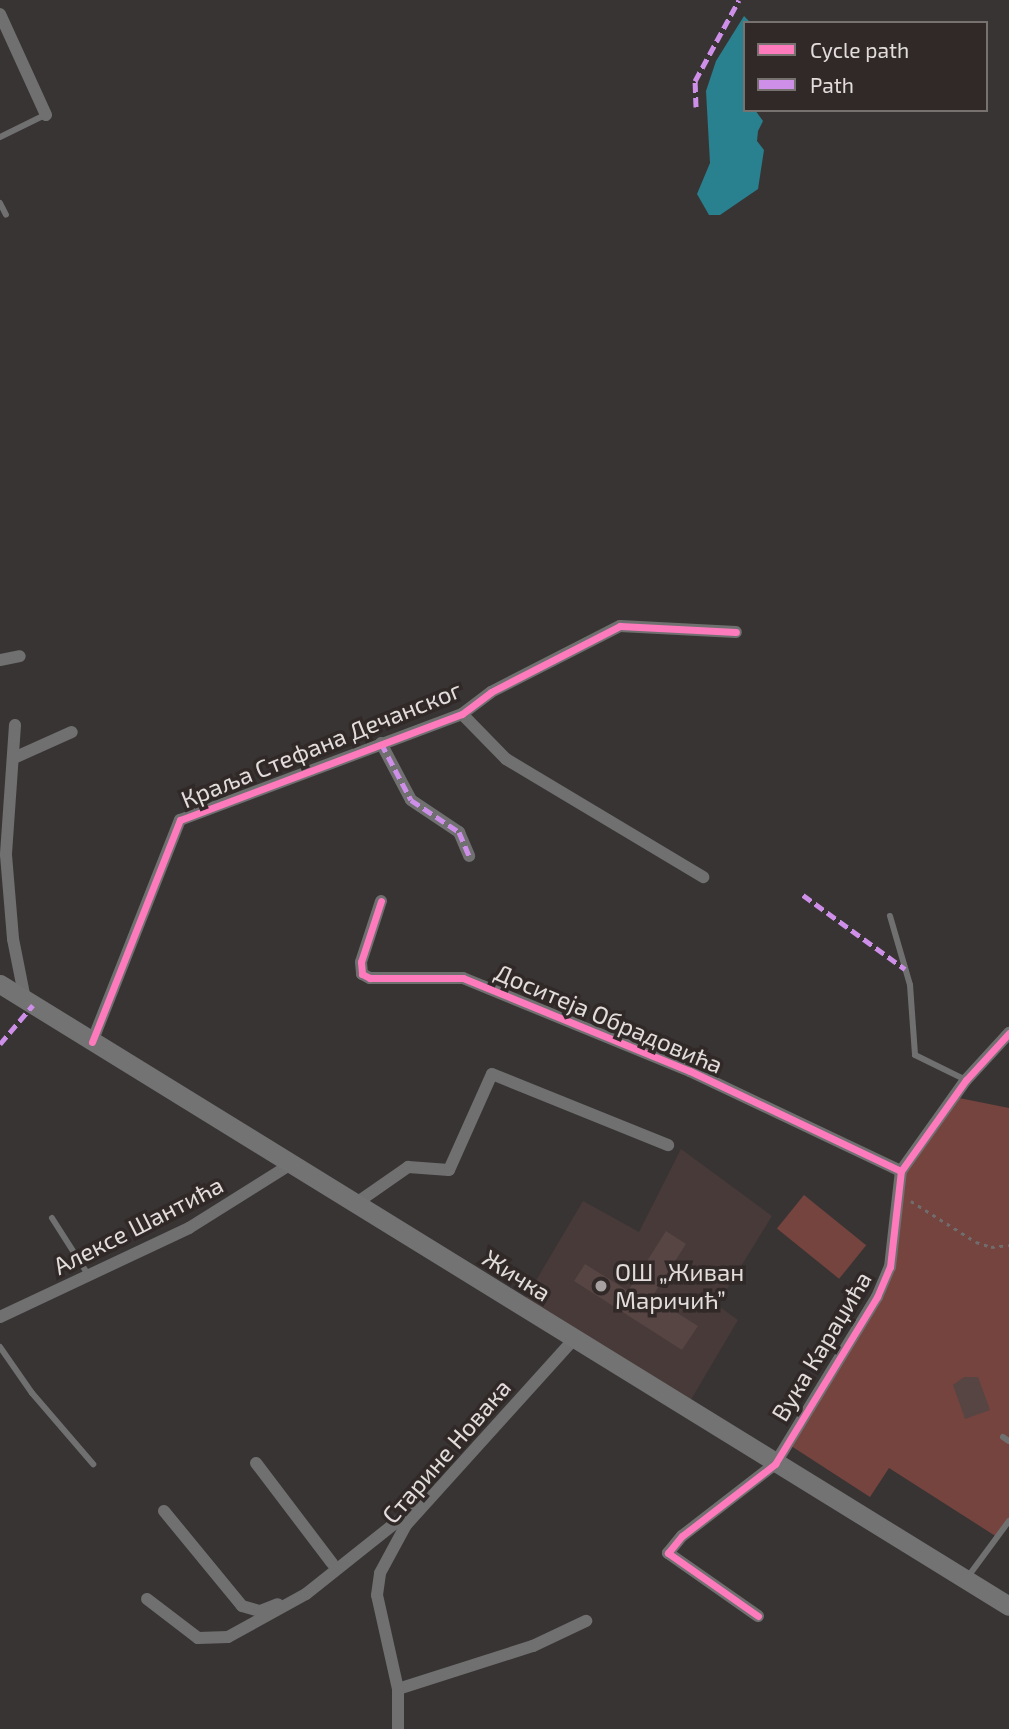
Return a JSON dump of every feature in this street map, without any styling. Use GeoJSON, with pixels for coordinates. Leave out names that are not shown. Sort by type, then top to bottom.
{"type":"FeatureCollection","features":[{"type":"Feature","properties":{"kind":"main road","name":"Жичка"},"geometry":{"type":"LineString","coordinates":[[0,984],[1009,1606]]}},
{"type":"Feature","properties":{"kind":"street"},"geometry":{"type":"LineString","coordinates":[[0,14],[46,115]]}},
{"type":"Feature","properties":{"kind":"street","name":"Краља Стефана Дечанског"},"geometry":{"type":"LineString","coordinates":[[92,1042],[180,820],[462,713],[491,692],[620,626],[736,632]]}},
{"type":"Feature","properties":{"kind":"street"},"geometry":{"type":"LineString","coordinates":[[0,660],[20,656]]}},
{"type":"Feature","properties":{"kind":"street","name":"Краља Стефана Дечанског"},"geometry":{"type":"LineString","coordinates":[[462,713],[506,759],[703,877]]}},
{"type":"Feature","properties":{"kind":"street"},"geometry":{"type":"LineString","coordinates":[[15,725],[16,757],[9,797],[6,855],[13,939],[25,999]]}},
{"type":"Feature","properties":{"kind":"street"},"geometry":{"type":"LineString","coordinates":[[16,757],[72,732]]}},
{"type":"Feature","properties":{"kind":"street","name":"Краља Стефана Дечанског"},"geometry":{"type":"LineString","coordinates":[[381,743],[411,800],[459,832],[469,856]]}},
{"type":"Feature","properties":{"kind":"street","name":"Доситеја Обрадовића"},"geometry":{"type":"LineString","coordinates":[[381,901],[361,962],[362,974],[370,978],[463,978],[690,1071],[901,1171]]}},
{"type":"Feature","properties":{"kind":"street"},"geometry":{"type":"LineString","coordinates":[[901,1171],[966,1080],[1009,1033]]}},
{"type":"Feature","properties":{"kind":"street"},"geometry":{"type":"LineString","coordinates":[[355,1204],[408,1167],[449,1170],[492,1074],[668,1145]]}},
{"type":"Feature","properties":{"kind":"street","name":"Алексе Шантића"},"geometry":{"type":"LineString","coordinates":[[0,1317],[189,1228],[291,1164]]}},
{"type":"Feature","properties":{"kind":"street","name":"Вука Караџића"},"geometry":{"type":"LineString","coordinates":[[775,1464],[881,1287],[890,1267],[901,1171]]}},
{"type":"Feature","properties":{"kind":"street","name":"Старине Новака"},"geometry":{"type":"LineString","coordinates":[[398,1729],[398,1689],[377,1595],[380,1573],[406,1525],[574,1339]]}},
{"type":"Feature","properties":{"kind":"street"},"geometry":{"type":"LineString","coordinates":[[256,1463],[332,1563]]}},
{"type":"Feature","properties":{"kind":"street"},"geometry":{"type":"LineString","coordinates":[[758,1616],[668,1553],[682,1536],[775,1464]]}},
{"type":"Feature","properties":{"kind":"street"},"geometry":{"type":"LineString","coordinates":[[147,1600],[198,1638],[228,1637],[306,1594],[431,1495]]}},
{"type":"Feature","properties":{"kind":"street"},"geometry":{"type":"LineString","coordinates":[[164,1511],[242,1606],[252,1610],[270,1608],[294,1594],[363,1538],[374,1538]]}},
{"type":"Feature","properties":{"kind":"street"},"geometry":{"type":"LineString","coordinates":[[398,1689],[533,1646],[586,1621]]}},
{"type":"Feature","properties":{"kind":"lane"},"geometry":{"type":"LineString","coordinates":[[0,137],[46,115]]}},
{"type":"Feature","properties":{"kind":"lane"},"geometry":{"type":"LineString","coordinates":[[0,202],[6,215]]}},
{"type":"Feature","properties":{"kind":"lane"},"geometry":{"type":"LineString","coordinates":[[890,916],[910,985],[915,1055],[966,1080]]}},
{"type":"Feature","properties":{"kind":"lane"},"geometry":{"type":"LineString","coordinates":[[52,1218],[89,1276]]}},
{"type":"Feature","properties":{"kind":"lane"},"geometry":{"type":"LineString","coordinates":[[0,1346],[32,1393],[93,1464]]}},
{"type":"Feature","properties":{"kind":"lane"},"geometry":{"type":"LineString","coordinates":[[966,1579],[1009,1521]]}},
{"type":"Feature","properties":{"kind":"path"},"geometry":{"type":"LineString","coordinates":[[899,1194],[976,1242],[1009,1245]]}},
{"type":"Feature","properties":{"kind":"shaded area"},"geometry":{"type":"Polygon","coordinates":[[[954,1097],[1009,1108],[1009,1521],[997,1537],[889,1468],[870,1497],[785,1442],[890,1267],[901,1171],[954,1097]]]}},
{"type":"Feature","properties":{"kind":"shaded area"},"geometry":{"type":"Polygon","coordinates":[[[681,1149],[772,1216],[717,1305],[738,1320],[686,1408],[521,1306],[583,1201],[639,1232],[681,1149]]]}},
{"type":"Feature","properties":{"kind":"shaded area"},"geometry":{"type":"Polygon","coordinates":[[[804,1195],[866,1245],[839,1279],[777,1228],[804,1195]]]}},
{"type":"Feature","properties":{"kind":"water"},"geometry":{"type":"Polygon","coordinates":[[[744,16],[749,21],[743,21],[743,112],[756,112],[763,121],[757,141],[764,150],[758,189],[720,215],[709,215],[697,194],[710,163],[706,91],[716,61],[744,16]]]}},
{"type":"Feature","properties":{"kind":"building","name":"ОШ „Живан Маричић”"},"geometry":{"type":"Polygon","coordinates":[[[666,1231],[686,1244],[652,1297],[698,1326],[682,1350],[574,1281],[585,1264],[628,1291],[666,1231]]]}},
{"type":"Feature","properties":{"kind":"building"},"geometry":{"type":"Polygon","coordinates":[[[964,1377],[978,1377],[990,1410],[965,1419],[953,1385],[964,1377]]]}},
{"type":"Feature","properties":{"kind":"marked path"},"geometry":{"type":"LineString","coordinates":[[696,107],[695,81],[739,0]]}},
{"type":"Feature","properties":{"kind":"marked path"},"geometry":{"type":"LineString","coordinates":[[381,743],[411,800],[459,832],[469,856]]}},
{"type":"Feature","properties":{"kind":"marked path"},"geometry":{"type":"LineString","coordinates":[[803,895],[905,969]]}},
{"type":"Feature","properties":{"kind":"marked path"},"geometry":{"type":"LineString","coordinates":[[0,1044],[33,1005]]}},
{"type":"Feature","properties":{"kind":"cycle path"},"geometry":{"type":"LineString","coordinates":[[92,1042],[180,820],[462,714],[491,692],[620,626],[736,632]]}},
{"type":"Feature","properties":{"kind":"cycle path"},"geometry":{"type":"LineString","coordinates":[[381,901],[361,962],[362,974],[370,978],[463,978],[690,1071],[901,1171]]}},
{"type":"Feature","properties":{"kind":"cycle path"},"geometry":{"type":"LineString","coordinates":[[758,1616],[668,1553],[682,1536],[775,1464],[877,1297],[890,1267],[901,1171],[966,1080],[1009,1033]]}},
{"type":"Feature","properties":{"kind":"place","name":"ОШ „Живан Маричић”"},"geometry":{"type":"Point","coordinates":[601,1286]}}]}
